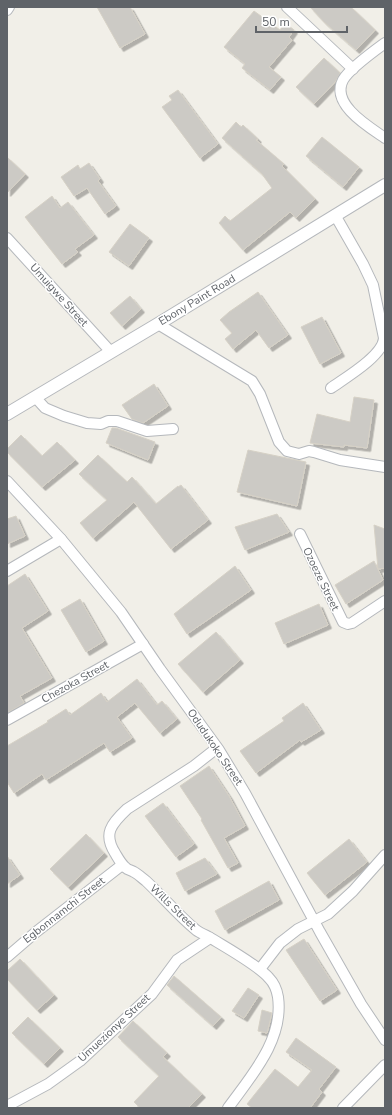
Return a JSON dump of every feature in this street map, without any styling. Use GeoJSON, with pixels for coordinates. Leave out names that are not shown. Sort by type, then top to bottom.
{"type":"FeatureCollection","features":[{"type":"Feature","properties":{"kind":"street"},"geometry":{"type":"LineString","coordinates":[[287,7],[353,69]]}},
{"type":"Feature","properties":{"kind":"street"},"geometry":{"type":"LineString","coordinates":[[385,43],[353,69],[344,79],[341,86],[343,100],[353,114],[385,138]]}},
{"type":"Feature","properties":{"kind":"street","name":"Ebony Paint Road"},"geometry":{"type":"LineString","coordinates":[[7,414],[384,187]]}},
{"type":"Feature","properties":{"kind":"street"},"geometry":{"type":"LineString","coordinates":[[331,388],[377,353],[384,343],[373,285],[363,264],[335,216]]}},
{"type":"Feature","properties":{"kind":"street","name":"Umuigwe Street"},"geometry":{"type":"LineString","coordinates":[[7,238],[111,352]]}},
{"type":"Feature","properties":{"kind":"street"},"geometry":{"type":"LineString","coordinates":[[158,324],[252,381],[260,394],[279,442],[287,451],[300,454],[309,451],[340,460],[385,467]]}},
{"type":"Feature","properties":{"kind":"street"},"geometry":{"type":"LineString","coordinates":[[35,397],[45,408],[87,423],[101,424],[108,421],[117,421],[147,431],[173,429]]}},
{"type":"Feature","properties":{"kind":"street","name":"Odudukoko Street"},"geometry":{"type":"LineString","coordinates":[[7,481],[61,539],[121,612],[217,748],[245,793],[361,1004],[385,1040]]}},
{"type":"Feature","properties":{"kind":"street","name":"Ozoeze Street"},"geometry":{"type":"LineString","coordinates":[[300,534],[343,622],[348,624],[352,623],[385,601]]}},
{"type":"Feature","properties":{"kind":"street"},"geometry":{"type":"LineString","coordinates":[[7,571],[61,539]]}},
{"type":"Feature","properties":{"kind":"street","name":"Chezoka Street"},"geometry":{"type":"LineString","coordinates":[[7,720],[143,644]]}},
{"type":"Feature","properties":{"kind":"street","name":"Wills Street"},"geometry":{"type":"LineString","coordinates":[[217,748],[194,766],[135,804],[119,817],[109,833],[108,839],[122,865],[145,880],[197,931],[260,969],[271,980],[276,991],[278,1004],[276,1032],[266,1052],[228,1108]]}},
{"type":"Feature","properties":{"kind":"street"},"geometry":{"type":"LineString","coordinates":[[260,969],[280,943],[298,929],[328,914],[353,891],[385,855]]}},
{"type":"Feature","properties":{"kind":"street","name":"Egbonnamchi Street"},"geometry":{"type":"LineString","coordinates":[[7,957],[36,932],[122,865]]}},
{"type":"Feature","properties":{"kind":"street","name":"Umuezionye Street"},"geometry":{"type":"LineString","coordinates":[[7,1106],[48,1084],[80,1061],[152,994],[177,960],[210,938]]}},
{"type":"Feature","properties":{"kind":"street"},"geometry":{"type":"LineString","coordinates":[[343,1107],[385,1065]]}},
{"type":"Feature","properties":{"kind":"building"},"geometry":{"type":"Polygon","coordinates":[[[97,7],[130,7],[145,34],[120,48],[97,7]]]}},
{"type":"Feature","properties":{"kind":"building"},"geometry":{"type":"Polygon","coordinates":[[[310,7],[351,7],[375,30],[356,50],[324,22],[310,7]]]}},
{"type":"Feature","properties":{"kind":"building"},"geometry":{"type":"Polygon","coordinates":[[[254,11],[280,30],[285,23],[294,30],[289,37],[292,40],[269,67],[281,77],[270,90],[242,68],[245,64],[224,47],[254,11]]]}},
{"type":"Feature","properties":{"kind":"building"},"geometry":{"type":"Polygon","coordinates":[[[324,58],[340,73],[336,81],[314,104],[296,87],[324,58]]]}},
{"type":"Feature","properties":{"kind":"building"},"geometry":{"type":"Polygon","coordinates":[[[178,90],[218,144],[200,158],[162,107],[172,100],[169,96],[178,90]]]}},
{"type":"Feature","properties":{"kind":"building"},"geometry":{"type":"Polygon","coordinates":[[[236,122],[241,127],[243,125],[258,139],[256,140],[284,164],[282,166],[315,199],[296,218],[290,212],[243,250],[219,223],[225,216],[230,221],[272,188],[262,174],[222,138],[236,122]]]}},
{"type":"Feature","properties":{"kind":"building"},"geometry":{"type":"Polygon","coordinates":[[[322,137],[359,167],[343,187],[306,156],[322,137]]]}},
{"type":"Feature","properties":{"kind":"building"},"geometry":{"type":"Polygon","coordinates":[[[7,157],[25,174],[7,193],[7,157]]]}},
{"type":"Feature","properties":{"kind":"building"},"geometry":{"type":"Polygon","coordinates":[[[89,163],[100,179],[98,181],[116,206],[105,214],[87,188],[74,196],[61,177],[78,165],[80,169],[89,163]]]}},
{"type":"Feature","properties":{"kind":"building"},"geometry":{"type":"Polygon","coordinates":[[[52,196],[60,208],[68,202],[94,235],[75,249],[78,252],[62,264],[25,217],[52,196]]]}},
{"type":"Feature","properties":{"kind":"building"},"geometry":{"type":"Polygon","coordinates":[[[130,224],[149,238],[129,266],[109,252],[130,224]]]}},
{"type":"Feature","properties":{"kind":"building"},"geometry":{"type":"Polygon","coordinates":[[[258,292],[288,335],[269,348],[256,330],[233,349],[225,339],[232,333],[220,320],[258,292]]]}},
{"type":"Feature","properties":{"kind":"building"},"geometry":{"type":"Polygon","coordinates":[[[130,296],[141,309],[122,326],[110,313],[130,296]]]}},
{"type":"Feature","properties":{"kind":"building"},"geometry":{"type":"Polygon","coordinates":[[[322,317],[341,353],[320,364],[301,327],[322,317]]]}},
{"type":"Feature","properties":{"kind":"building"},"geometry":{"type":"Polygon","coordinates":[[[154,384],[168,406],[143,423],[132,419],[122,405],[154,384]]]}},
{"type":"Feature","properties":{"kind":"building"},"geometry":{"type":"Polygon","coordinates":[[[354,397],[374,400],[367,448],[310,443],[317,414],[350,422],[354,397]]]}},
{"type":"Feature","properties":{"kind":"building"},"geometry":{"type":"Polygon","coordinates":[[[112,428],[116,428],[155,442],[148,460],[106,443],[112,428]]]}},
{"type":"Feature","properties":{"kind":"building"},"geometry":{"type":"Polygon","coordinates":[[[21,435],[42,456],[57,442],[75,460],[42,487],[7,452],[7,449],[21,435]]]}},
{"type":"Feature","properties":{"kind":"building"},"geometry":{"type":"Polygon","coordinates":[[[248,450],[306,462],[297,506],[237,492],[248,450]]]}},
{"type":"Feature","properties":{"kind":"building"},"geometry":{"type":"Polygon","coordinates":[[[98,455],[127,482],[132,477],[156,504],[181,485],[208,520],[171,549],[134,502],[93,538],[80,523],[107,500],[79,474],[98,455]]]}},
{"type":"Feature","properties":{"kind":"building"},"geometry":{"type":"Polygon","coordinates":[[[277,514],[289,532],[245,550],[235,527],[277,514]]]}},
{"type":"Feature","properties":{"kind":"building"},"geometry":{"type":"Polygon","coordinates":[[[16,516],[25,536],[7,544],[7,519],[16,516]]]}},
{"type":"Feature","properties":{"kind":"building"},"geometry":{"type":"Polygon","coordinates":[[[374,525],[385,529],[385,568],[378,569],[374,525]]]}},
{"type":"Feature","properties":{"kind":"building"},"geometry":{"type":"Polygon","coordinates":[[[374,561],[383,580],[346,604],[335,585],[374,561]]]}},
{"type":"Feature","properties":{"kind":"building"},"geometry":{"type":"Polygon","coordinates":[[[235,566],[251,590],[187,634],[174,614],[235,566]]]}},
{"type":"Feature","properties":{"kind":"building"},"geometry":{"type":"Polygon","coordinates":[[[25,574],[48,611],[22,628],[52,678],[20,696],[24,703],[7,713],[7,586],[25,574]]]}},
{"type":"Feature","properties":{"kind":"building"},"geometry":{"type":"Polygon","coordinates":[[[80,599],[104,641],[86,652],[61,610],[80,599]]]}},
{"type":"Feature","properties":{"kind":"building"},"geometry":{"type":"Polygon","coordinates":[[[319,604],[328,625],[284,644],[275,623],[319,604]]]}},
{"type":"Feature","properties":{"kind":"building"},"geometry":{"type":"Polygon","coordinates":[[[216,632],[240,660],[203,692],[178,664],[216,632]]]}},
{"type":"Feature","properties":{"kind":"building"},"geometry":{"type":"Polygon","coordinates":[[[137,679],[157,705],[162,701],[177,719],[160,733],[135,703],[117,717],[132,738],[110,752],[104,743],[46,780],[42,774],[14,793],[7,782],[7,746],[48,722],[47,721],[66,709],[70,715],[101,693],[107,702],[137,679]]]}},
{"type":"Feature","properties":{"kind":"building"},"geometry":{"type":"Polygon","coordinates":[[[303,703],[321,730],[301,742],[300,740],[256,773],[240,751],[284,721],[282,718],[303,703]]]}},
{"type":"Feature","properties":{"kind":"building"},"geometry":{"type":"Polygon","coordinates":[[[209,766],[229,796],[245,826],[224,838],[238,863],[228,868],[201,820],[202,819],[180,786],[209,766]]]}},
{"type":"Feature","properties":{"kind":"building"},"geometry":{"type":"Polygon","coordinates":[[[163,803],[194,844],[176,857],[145,816],[163,803]]]}},
{"type":"Feature","properties":{"kind":"building"},"geometry":{"type":"Polygon","coordinates":[[[86,834],[104,853],[68,887],[50,869],[86,834]]]}},
{"type":"Feature","properties":{"kind":"building"},"geometry":{"type":"Polygon","coordinates":[[[349,839],[367,862],[325,895],[307,873],[349,839]]]}},
{"type":"Feature","properties":{"kind":"building"},"geometry":{"type":"Polygon","coordinates":[[[7,856],[20,875],[7,884],[7,856]]]}},
{"type":"Feature","properties":{"kind":"building"},"geometry":{"type":"Polygon","coordinates":[[[205,858],[217,874],[185,891],[176,873],[205,858]]]}},
{"type":"Feature","properties":{"kind":"building"},"geometry":{"type":"Polygon","coordinates":[[[269,881],[279,900],[225,930],[215,911],[269,881]]]}},
{"type":"Feature","properties":{"kind":"building"},"geometry":{"type":"Polygon","coordinates":[[[304,939],[337,990],[320,1001],[286,950],[304,939]]]}},
{"type":"Feature","properties":{"kind":"building"},"geometry":{"type":"Polygon","coordinates":[[[20,959],[54,995],[37,1010],[7,979],[7,971],[20,959]]]}},
{"type":"Feature","properties":{"kind":"building"},"geometry":{"type":"Polygon","coordinates":[[[174,976],[221,1017],[213,1026],[167,985],[174,976]]]}},
{"type":"Feature","properties":{"kind":"building"},"geometry":{"type":"Polygon","coordinates":[[[248,988],[259,995],[244,1018],[232,1011],[248,988]]]}},
{"type":"Feature","properties":{"kind":"building"},"geometry":{"type":"Polygon","coordinates":[[[262,1010],[272,1013],[267,1033],[258,1031],[262,1010]]]}},
{"type":"Feature","properties":{"kind":"building"},"geometry":{"type":"Polygon","coordinates":[[[28,1017],[60,1048],[44,1064],[12,1033],[28,1017]]]}},
{"type":"Feature","properties":{"kind":"building"},"geometry":{"type":"Polygon","coordinates":[[[133,1021],[167,1053],[163,1057],[202,1094],[188,1108],[140,1108],[134,1102],[159,1076],[118,1037],[133,1021]]]}},
{"type":"Feature","properties":{"kind":"building"},"geometry":{"type":"Polygon","coordinates":[[[296,1038],[336,1067],[319,1089],[322,1092],[310,1108],[252,1108],[247,1104],[275,1069],[298,1087],[312,1070],[286,1052],[296,1038]]]}}]}
